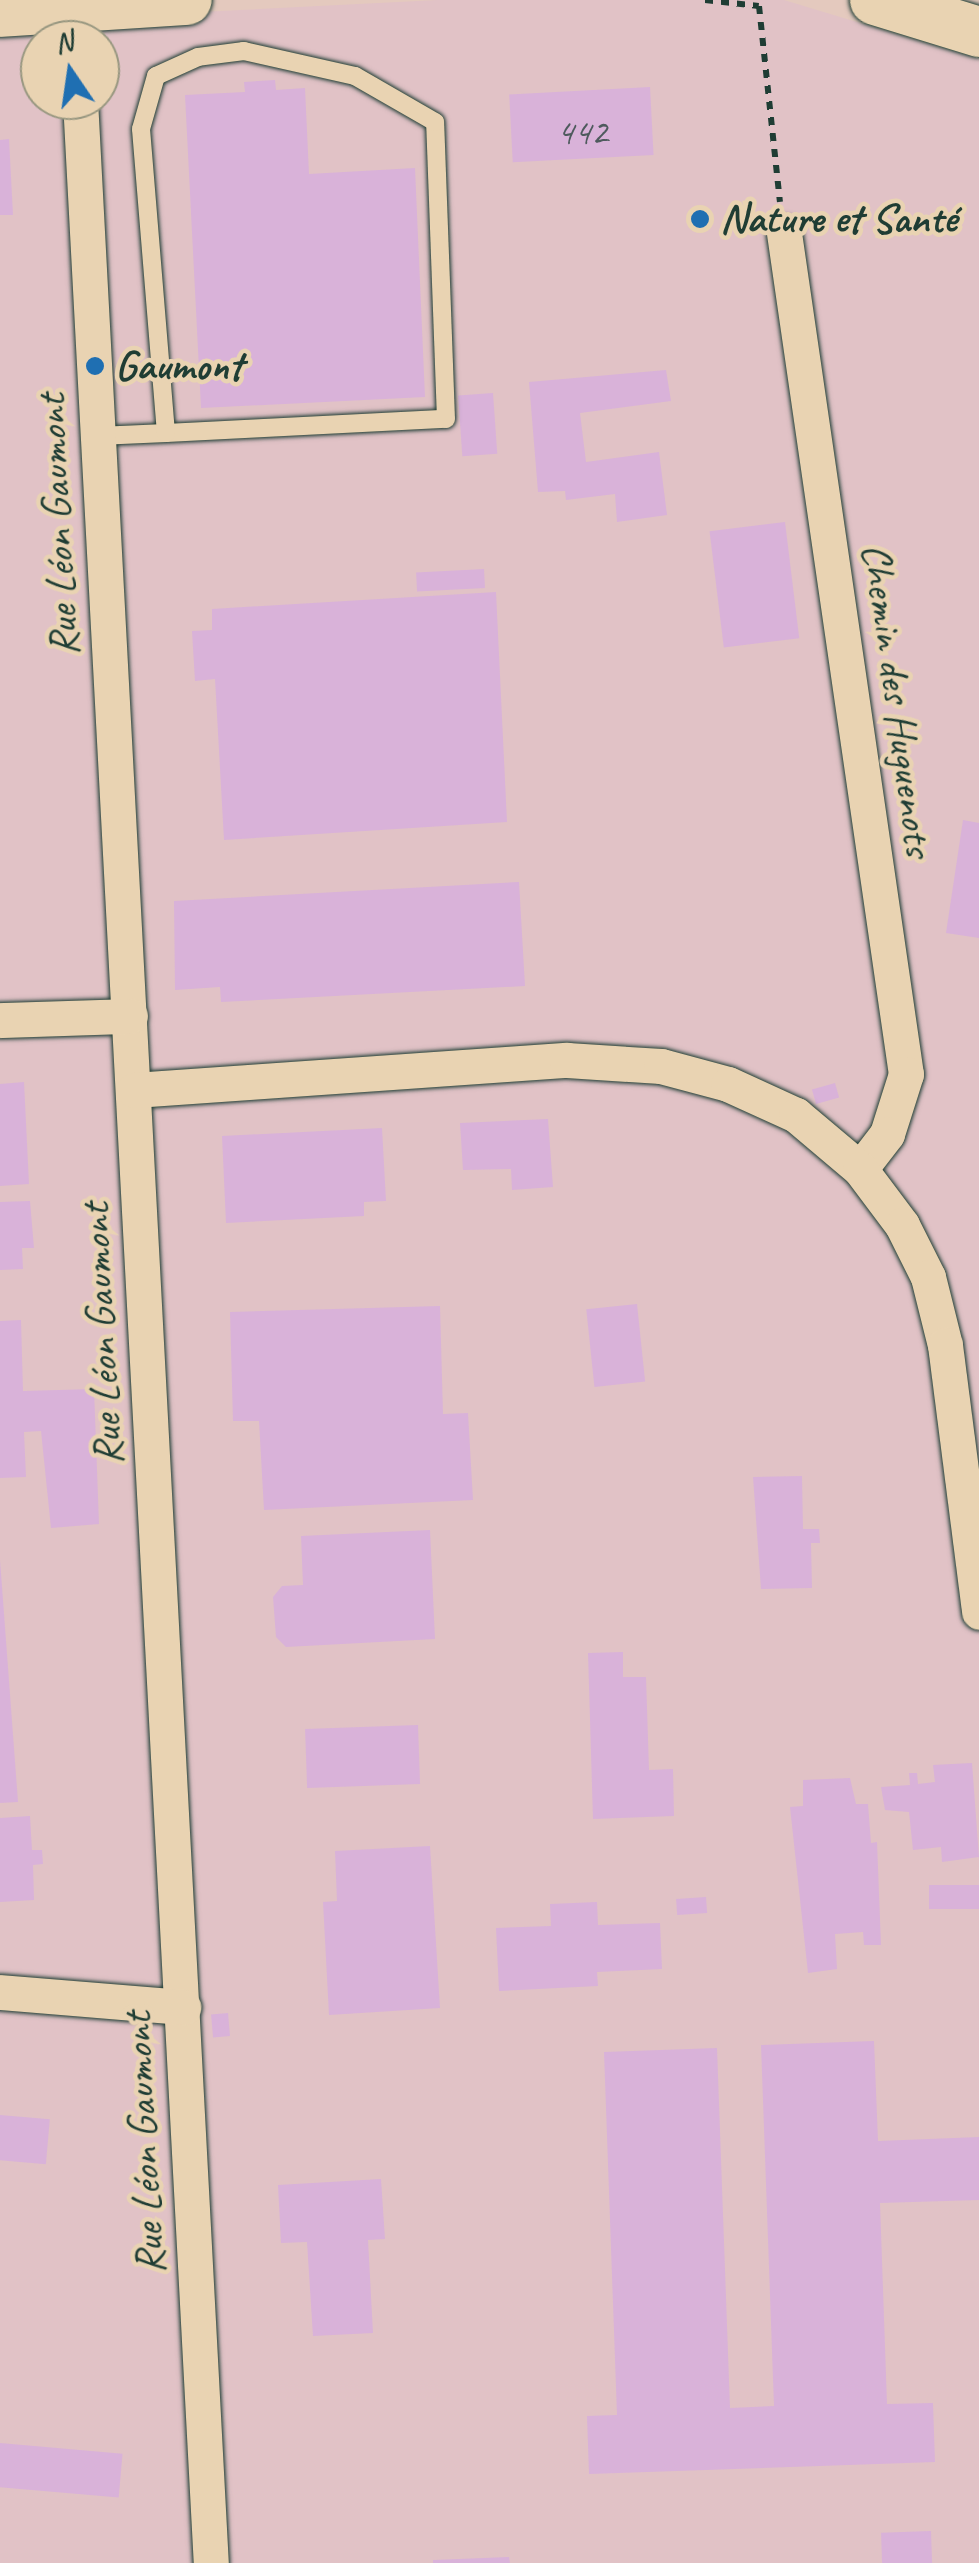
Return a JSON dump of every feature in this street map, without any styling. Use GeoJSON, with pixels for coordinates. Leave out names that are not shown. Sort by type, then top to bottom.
{"type":"FeatureCollection","features":[{"type":"Feature","properties":{"kind":"main road"},"geometry":{"type":"LineString","coordinates":[[95,20],[188,0]]}},
{"type":"Feature","properties":{"kind":"main road"},"geometry":{"type":"LineString","coordinates":[[875,0],[979,32]]}},
{"type":"Feature","properties":{"kind":"main road"},"geometry":{"type":"LineString","coordinates":[[0,12],[51,20]]}},
{"type":"Feature","properties":{"kind":"street","name":"Rue Léon Gaumont"},"geometry":{"type":"LineString","coordinates":[[81,120],[211,2563]]}},
{"type":"Feature","properties":{"kind":"street","name":"Chemin des Huguenots"},"geometry":{"type":"LineString","coordinates":[[784,234],[906,1074],[887,1134],[860,1169]]}},
{"type":"Feature","properties":{"kind":"street"},"geometry":{"type":"LineString","coordinates":[[0,1020],[130,1016]]}},
{"type":"Feature","properties":{"kind":"street"},"geometry":{"type":"LineString","coordinates":[[134,1090],[567,1060],[661,1066],[728,1084],[796,1115],[860,1169],[902,1225],[928,1277],[945,1345],[979,1612]]}},
{"type":"Feature","properties":{"kind":"street"},"geometry":{"type":"LineString","coordinates":[[0,1992],[183,2007]]}},
{"type":"Feature","properties":{"kind":"lane"},"geometry":{"type":"LineString","coordinates":[[98,436],[166,433],[446,419],[435,122],[355,76],[244,51],[198,57],[156,76],[141,129],[166,433]]}},
{"type":"Feature","properties":{"kind":"path"},"geometry":{"type":"LineString","coordinates":[[705,0],[759,6],[784,234]]}},
{"type":"Feature","properties":{"kind":"shaded area"},"geometry":{"type":"Polygon","coordinates":[[[438,0],[784,0],[979,59],[979,2563],[0,2563],[0,22],[20,21],[20,120],[120,120],[120,20],[40,20],[438,0]]]}},
{"type":"Feature","properties":{"kind":"building"},"geometry":{"type":"Polygon","coordinates":[[[275,80],[276,90],[305,88],[309,174],[415,168],[425,397],[201,408],[185,95],[245,92],[244,82],[275,80]]]}},
{"type":"Feature","properties":{"kind":"building"},"geometry":{"type":"Polygon","coordinates":[[[650,87],[654,155],[513,162],[509,94],[650,87]]]}},
{"type":"Feature","properties":{"kind":"building"},"geometry":{"type":"Polygon","coordinates":[[[9,139],[13,215],[0,215],[0,140],[9,139]]]}},
{"type":"Feature","properties":{"kind":"building"},"geometry":{"type":"Polygon","coordinates":[[[666,370],[671,401],[580,413],[586,462],[659,452],[667,515],[617,522],[615,494],[566,500],[565,491],[538,492],[529,382],[666,370]]]}},
{"type":"Feature","properties":{"kind":"building"},"geometry":{"type":"Polygon","coordinates":[[[493,393],[497,454],[462,456],[458,395],[493,393]]]}},
{"type":"Feature","properties":{"kind":"building"},"geometry":{"type":"Polygon","coordinates":[[[785,522],[799,638],[724,647],[710,531],[785,522]]]}},
{"type":"Feature","properties":{"kind":"building"},"geometry":{"type":"Polygon","coordinates":[[[484,569],[485,588],[417,592],[416,573],[484,569]]]}},
{"type":"Feature","properties":{"kind":"building"},"geometry":{"type":"Polygon","coordinates":[[[496,592],[507,822],[224,840],[215,679],[195,681],[192,631],[212,630],[212,609],[496,592]]]}},
{"type":"Feature","properties":{"kind":"building"},"geometry":{"type":"Polygon","coordinates":[[[963,820],[979,823],[979,938],[946,933],[963,820]]]}},
{"type":"Feature","properties":{"kind":"building"},"geometry":{"type":"Polygon","coordinates":[[[519,882],[525,986],[221,1002],[220,987],[175,990],[174,901],[519,882]]]}},
{"type":"Feature","properties":{"kind":"building"},"geometry":{"type":"Polygon","coordinates":[[[24,1082],[29,1184],[0,1186],[0,1084],[24,1082]]]}},
{"type":"Feature","properties":{"kind":"building"},"geometry":{"type":"Polygon","coordinates":[[[835,1083],[839,1097],[816,1104],[812,1090],[835,1083]]]}},
{"type":"Feature","properties":{"kind":"building"},"geometry":{"type":"Polygon","coordinates":[[[548,1119],[553,1187],[512,1190],[511,1169],[463,1170],[460,1123],[548,1119]]]}},
{"type":"Feature","properties":{"kind":"building"},"geometry":{"type":"Polygon","coordinates":[[[382,1128],[386,1201],[364,1202],[364,1216],[226,1223],[222,1136],[382,1128]]]}},
{"type":"Feature","properties":{"kind":"building"},"geometry":{"type":"Polygon","coordinates":[[[30,1201],[34,1248],[22,1248],[23,1269],[0,1270],[0,1202],[30,1201]]]}},
{"type":"Feature","properties":{"kind":"building"},"geometry":{"type":"Polygon","coordinates":[[[637,1304],[645,1382],[594,1387],[586,1309],[637,1304]]]}},
{"type":"Feature","properties":{"kind":"building"},"geometry":{"type":"Polygon","coordinates":[[[440,1306],[443,1414],[468,1413],[473,1500],[264,1510],[259,1421],[233,1421],[230,1312],[440,1306]]]}},
{"type":"Feature","properties":{"kind":"building"},"geometry":{"type":"Polygon","coordinates":[[[21,1320],[23,1391],[94,1389],[99,1524],[51,1528],[41,1431],[24,1432],[26,1477],[0,1478],[0,1321],[21,1320]]]}},
{"type":"Feature","properties":{"kind":"building"},"geometry":{"type":"Polygon","coordinates":[[[802,1476],[803,1529],[819,1529],[820,1543],[811,1543],[812,1588],[761,1589],[753,1477],[802,1476]]]}},
{"type":"Feature","properties":{"kind":"building"},"geometry":{"type":"Polygon","coordinates":[[[430,1530],[435,1639],[286,1647],[276,1637],[273,1597],[282,1586],[303,1585],[301,1536],[430,1530]]]}},
{"type":"Feature","properties":{"kind":"building"},"geometry":{"type":"Polygon","coordinates":[[[0,1560],[18,1802],[0,1803],[0,1560]]]}},
{"type":"Feature","properties":{"kind":"building"},"geometry":{"type":"Polygon","coordinates":[[[623,1652],[623,1677],[646,1677],[649,1770],[673,1769],[674,1816],[593,1819],[588,1653],[623,1652]]]}},
{"type":"Feature","properties":{"kind":"building"},"geometry":{"type":"Polygon","coordinates":[[[418,1725],[420,1784],[307,1788],[305,1729],[418,1725]]]}},
{"type":"Feature","properties":{"kind":"building"},"geometry":{"type":"Polygon","coordinates":[[[972,1763],[979,1857],[942,1862],[941,1847],[913,1850],[909,1812],[885,1810],[881,1787],[910,1785],[909,1773],[917,1773],[918,1784],[935,1782],[933,1765],[972,1763]]]}},
{"type":"Feature","properties":{"kind":"building"},"geometry":{"type":"Polygon","coordinates":[[[850,1778],[856,1804],[868,1804],[871,1843],[877,1842],[881,1945],[864,1945],[863,1932],[835,1934],[837,1969],[808,1973],[790,1807],[803,1806],[803,1780],[850,1778]]]}},
{"type":"Feature","properties":{"kind":"building"},"geometry":{"type":"Polygon","coordinates":[[[30,1816],[32,1850],[42,1850],[43,1864],[33,1865],[34,1900],[0,1902],[0,1818],[30,1816]]]}},
{"type":"Feature","properties":{"kind":"building"},"geometry":{"type":"Polygon","coordinates":[[[430,1846],[440,2008],[329,2015],[323,1902],[337,1901],[335,1851],[430,1846]]]}},
{"type":"Feature","properties":{"kind":"building"},"geometry":{"type":"Polygon","coordinates":[[[929,1885],[979,1885],[979,1909],[929,1909],[929,1885]]]}},
{"type":"Feature","properties":{"kind":"building"},"geometry":{"type":"Polygon","coordinates":[[[706,1897],[707,1913],[677,1915],[676,1899],[706,1897]]]}},
{"type":"Feature","properties":{"kind":"building"},"geometry":{"type":"Polygon","coordinates":[[[597,1902],[598,1925],[660,1923],[662,1969],[597,1972],[598,1986],[499,1991],[496,1928],[551,1926],[550,1904],[597,1902]]]}},
{"type":"Feature","properties":{"kind":"building"},"geometry":{"type":"Polygon","coordinates":[[[228,2013],[230,2036],[213,2037],[211,2014],[228,2013]]]}},
{"type":"Feature","properties":{"kind":"building"},"geometry":{"type":"Polygon","coordinates":[[[874,2041],[878,2141],[979,2137],[979,2200],[880,2203],[887,2404],[933,2403],[935,2462],[589,2474],[587,2416],[617,2415],[604,2052],[717,2048],[730,2408],[774,2406],[761,2045],[874,2041]]]}},
{"type":"Feature","properties":{"kind":"building"},"geometry":{"type":"Polygon","coordinates":[[[0,2115],[50,2119],[46,2164],[0,2160],[0,2115]]]}},
{"type":"Feature","properties":{"kind":"building"},"geometry":{"type":"Polygon","coordinates":[[[381,2179],[385,2239],[368,2240],[373,2333],[313,2336],[307,2242],[281,2243],[278,2185],[381,2179]]]}},
{"type":"Feature","properties":{"kind":"building"},"geometry":{"type":"Polygon","coordinates":[[[0,2443],[123,2454],[119,2498],[0,2487],[0,2443]]]}},
{"type":"Feature","properties":{"kind":"building"},"geometry":{"type":"Polygon","coordinates":[[[931,2531],[932,2563],[882,2563],[881,2533],[931,2531]]]}},
{"type":"Feature","properties":{"kind":"building"},"geometry":{"type":"Polygon","coordinates":[[[509,2557],[510,2563],[433,2563],[433,2560],[509,2557]]]}},
{"type":"Feature","properties":{"kind":"place","name":"Nature et Santé"},"geometry":{"type":"Point","coordinates":[700,219]}},
{"type":"Feature","properties":{"kind":"place","name":"Gaumont"},"geometry":{"type":"Point","coordinates":[95,366]}}]}
